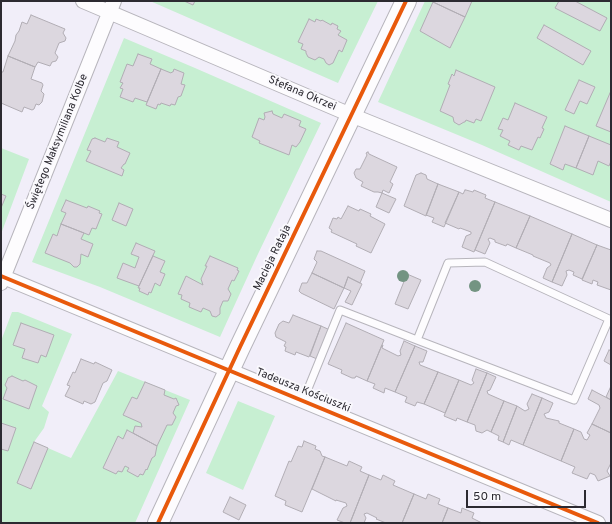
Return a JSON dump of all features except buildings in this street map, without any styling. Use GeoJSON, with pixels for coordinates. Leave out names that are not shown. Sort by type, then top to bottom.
{"type":"FeatureCollection","features":[{"type":"Feature","properties":{"kind":"street","name":"Stefana Okrzei"},"geometry":{"type":"LineString","coordinates":[[83,1],[112,7],[351,115],[611,220]]}},
{"type":"Feature","properties":{"kind":"street","name":"Macieja Rataja"},"geometry":{"type":"LineString","coordinates":[[158,523],[229,370],[406,1]]}},
{"type":"Feature","properties":{"kind":"street","name":"Świętego Maksymiliana Kolbe"},"geometry":{"type":"LineString","coordinates":[[2,279],[112,7]]}},
{"type":"Feature","properties":{"kind":"street","name":"Tadeusza Kościuszki"},"geometry":{"type":"LineString","coordinates":[[2,279],[229,370],[598,523]]}},
{"type":"Feature","properties":{"kind":"lane"},"geometry":{"type":"LineString","coordinates":[[303,401],[340,310],[417,340],[574,400],[609,319],[485,262],[448,263],[417,340]]}},
{"type":"Feature","properties":{"kind":"green space"},"geometry":{"type":"Polygon","coordinates":[[[150,1],[378,1],[338,83],[150,1]]]}},
{"type":"Feature","properties":{"kind":"green space"},"geometry":{"type":"Polygon","coordinates":[[[425,1],[611,1],[611,202],[482,145],[378,102],[425,1]]]}},
{"type":"Feature","properties":{"kind":"green space"},"geometry":{"type":"Polygon","coordinates":[[[124,38],[321,123],[220,337],[100,287],[32,262],[124,38]]]}},
{"type":"Feature","properties":{"kind":"green space"},"geometry":{"type":"Polygon","coordinates":[[[1,148],[29,159],[1,234],[1,148]]]}},
{"type":"Feature","properties":{"kind":"green space"},"geometry":{"type":"Polygon","coordinates":[[[12,312],[18,312],[72,334],[42,406],[49,412],[44,428],[34,442],[71,458],[118,371],[190,400],[135,523],[1,523],[1,341],[12,312]]]}},
{"type":"Feature","properties":{"kind":"green space"},"geometry":{"type":"Polygon","coordinates":[[[238,401],[275,416],[243,490],[206,473],[238,401]]]}},
{"type":"Feature","properties":{"kind":"cycle path"},"geometry":{"type":"LineString","coordinates":[[158,523],[240,347],[406,1]]}},
{"type":"Feature","properties":{"kind":"cycle path"},"geometry":{"type":"LineString","coordinates":[[1,276],[598,523]]}}]}
